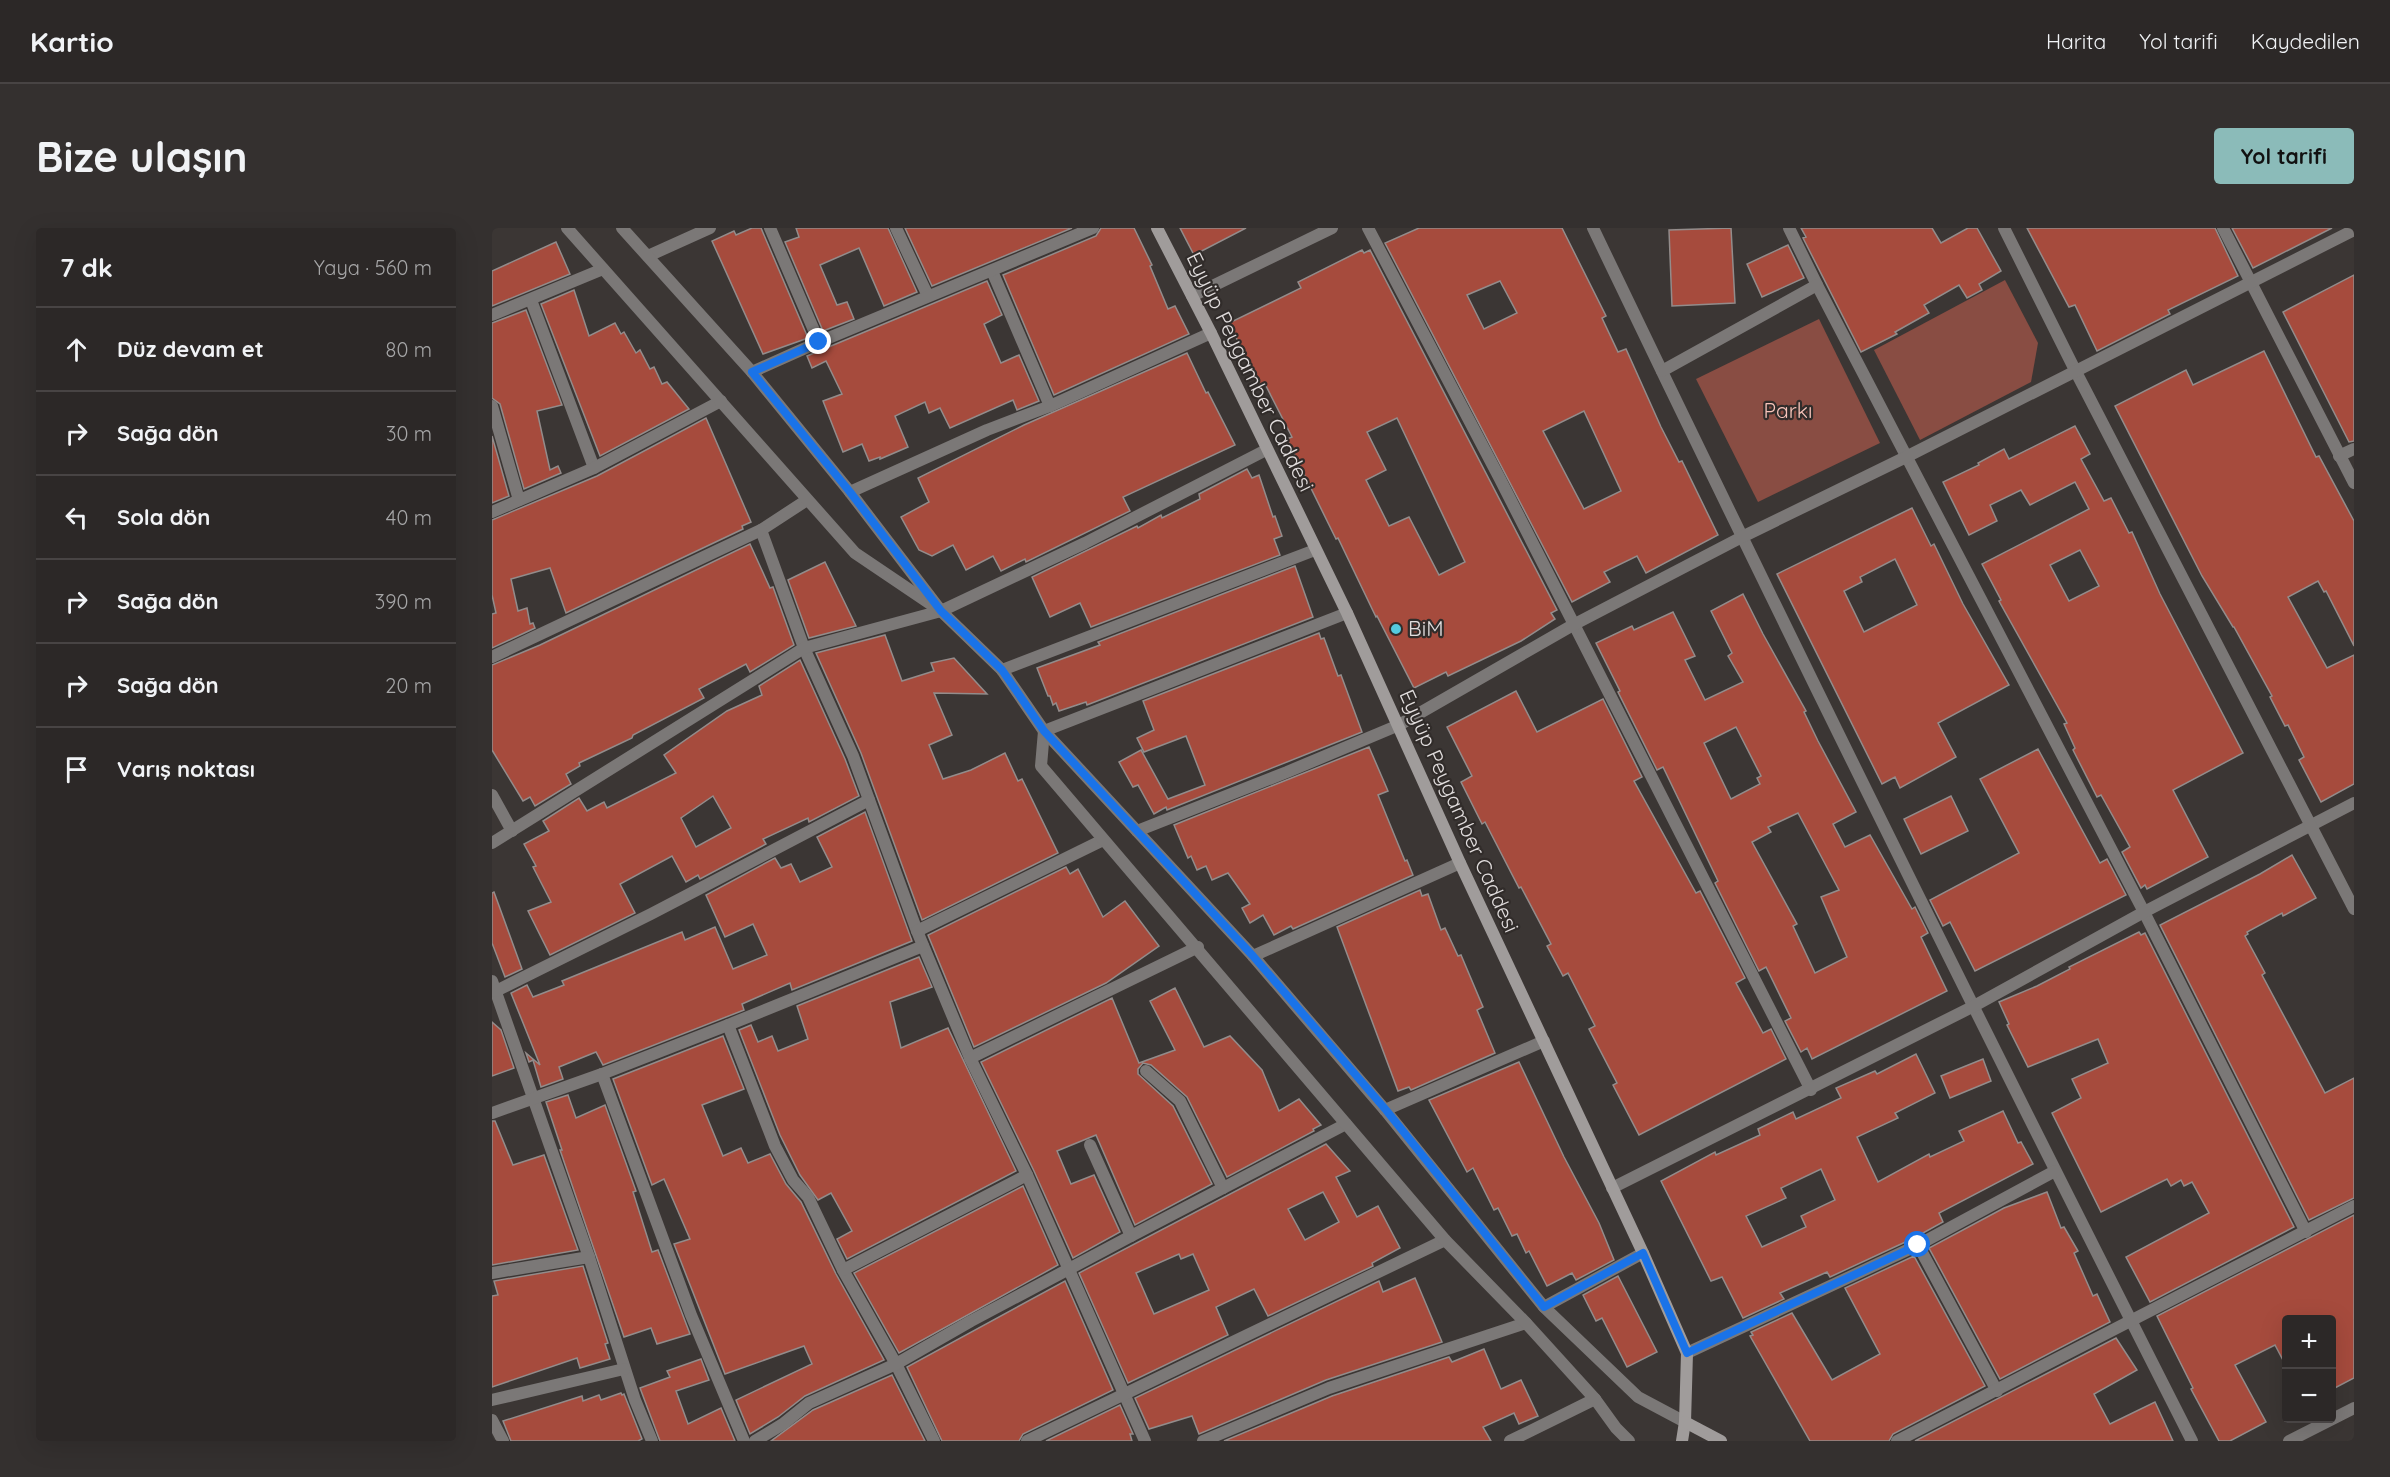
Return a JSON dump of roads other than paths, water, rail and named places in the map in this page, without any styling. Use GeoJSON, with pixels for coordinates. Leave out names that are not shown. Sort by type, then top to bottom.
{"type":"FeatureCollection","features":[{"type":"Feature","properties":{"kind":"main road","name":"Eyyüp Peygamber Caddesi"},"geometry":{"type":"LineString","coordinates":[[1157,228],[1211,333],[1347,613],[1687,1353],[1685,1422],[1682,1441]]}},
{"type":"Feature","properties":{"kind":"main road"},"geometry":{"type":"LineString","coordinates":[[1685,1422],[1721,1441]]}},
{"type":"Feature","properties":{"kind":"street"},"geometry":{"type":"LineString","coordinates":[[567,228],[855,552],[941,611]]}},
{"type":"Feature","properties":{"kind":"street"},"geometry":{"type":"LineString","coordinates":[[622,228],[752,372],[850,492],[941,611],[1002,670],[1044,731],[1253,956],[1386,1110],[1544,1307],[1638,1397],[1685,1422]]}},
{"type":"Feature","properties":{"kind":"street"},"geometry":{"type":"LineString","coordinates":[[648,256],[710,228]]}},
{"type":"Feature","properties":{"kind":"street"},"geometry":{"type":"LineString","coordinates":[[770,228],[819,342]]}},
{"type":"Feature","properties":{"kind":"street"},"geometry":{"type":"LineString","coordinates":[[896,228],[928,296]]}},
{"type":"Feature","properties":{"kind":"street"},"geometry":{"type":"LineString","coordinates":[[752,372],[1094,228]]}},
{"type":"Feature","properties":{"kind":"street"},"geometry":{"type":"LineString","coordinates":[[1192,296],[1332,228]]}},
{"type":"Feature","properties":{"kind":"street"},"geometry":{"type":"LineString","coordinates":[[1368,228],[1811,1090]]}},
{"type":"Feature","properties":{"kind":"street"},"geometry":{"type":"LineString","coordinates":[[1593,228],[1742,537],[2055,1171],[2192,1441]]}},
{"type":"Feature","properties":{"kind":"street"},"geometry":{"type":"LineString","coordinates":[[1789,228],[2144,912],[2306,1232]]}},
{"type":"Feature","properties":{"kind":"street"},"geometry":{"type":"LineString","coordinates":[[2004,228],[2354,909]]}},
{"type":"Feature","properties":{"kind":"street"},"geometry":{"type":"LineString","coordinates":[[2223,228],[2354,483]]}},
{"type":"Feature","properties":{"kind":"street"},"geometry":{"type":"LineString","coordinates":[[1137,831],[1399,725],[1574,625],[1742,537],[1906,457],[2354,230]]}},
{"type":"Feature","properties":{"kind":"street"},"geometry":{"type":"LineString","coordinates":[[492,315],[603,269]]}},
{"type":"Feature","properties":{"kind":"street"},"geometry":{"type":"LineString","coordinates":[[992,271],[1050,406]]}},
{"type":"Feature","properties":{"kind":"street"},"geometry":{"type":"LineString","coordinates":[[1662,371],[1817,285]]}},
{"type":"Feature","properties":{"kind":"street"},"geometry":{"type":"LineString","coordinates":[[531,300],[594,468]]}},
{"type":"Feature","properties":{"kind":"street"},"geometry":{"type":"LineString","coordinates":[[850,492],[987,430],[1050,406],[1211,333]]}},
{"type":"Feature","properties":{"kind":"street"},"geometry":{"type":"LineString","coordinates":[[492,512],[594,468],[721,401]]}},
{"type":"Feature","properties":{"kind":"street"},"geometry":{"type":"LineString","coordinates":[[492,406],[519,500]]}},
{"type":"Feature","properties":{"kind":"street"},"geometry":{"type":"LineString","coordinates":[[2340,456],[2354,448]]}},
{"type":"Feature","properties":{"kind":"street"},"geometry":{"type":"LineString","coordinates":[[492,843],[804,648],[941,611],[1086,543],[1266,450]]}},
{"type":"Feature","properties":{"kind":"street"},"geometry":{"type":"LineString","coordinates":[[492,657],[761,531],[807,500]]}},
{"type":"Feature","properties":{"kind":"street"},"geometry":{"type":"LineString","coordinates":[[761,531],[804,648],[853,756],[917,931],[970,1058],[1027,1175],[1145,1441]]}},
{"type":"Feature","properties":{"kind":"street"},"geometry":{"type":"LineString","coordinates":[[1002,670],[1315,550]]}},
{"type":"Feature","properties":{"kind":"street"},"geometry":{"type":"LineString","coordinates":[[1044,731],[1347,613]]}},
{"type":"Feature","properties":{"kind":"street"},"geometry":{"type":"LineString","coordinates":[[1044,731],[1041,766],[1198,947],[1445,1240],[1526,1323],[1595,1399],[1616,1428],[1629,1441]]}},
{"type":"Feature","properties":{"kind":"street"},"geometry":{"type":"LineString","coordinates":[[492,795],[512,831]]}},
{"type":"Feature","properties":{"kind":"street"},"geometry":{"type":"LineString","coordinates":[[652,1441],[624,1369],[590,1257],[494,986],[651,914],[869,800]]}},
{"type":"Feature","properties":{"kind":"street"},"geometry":{"type":"LineString","coordinates":[[1611,1188],[1811,1090],[1974,1006],[2144,912],[2354,803]]}},
{"type":"Feature","properties":{"kind":"street"},"geometry":{"type":"LineString","coordinates":[[917,931],[1103,840]]}},
{"type":"Feature","properties":{"kind":"street"},"geometry":{"type":"LineString","coordinates":[[1253,956],[1460,863]]}},
{"type":"Feature","properties":{"kind":"street"},"geometry":{"type":"LineString","coordinates":[[492,1113],[602,1074],[923,946]]}},
{"type":"Feature","properties":{"kind":"street"},"geometry":{"type":"LineString","coordinates":[[970,1058],[1198,947]]}},
{"type":"Feature","properties":{"kind":"street"},"geometry":{"type":"LineString","coordinates":[[728,1025],[775,1146],[793,1180],[808,1197],[843,1270],[896,1364],[934,1441]]}},
{"type":"Feature","properties":{"kind":"street"},"geometry":{"type":"LineString","coordinates":[[1386,1110],[1544,1041]]}},
{"type":"Feature","properties":{"kind":"street"},"geometry":{"type":"LineString","coordinates":[[1146,1071],[1180,1101],[1223,1188]]}},
{"type":"Feature","properties":{"kind":"street"},"geometry":{"type":"LineString","coordinates":[[602,1074],[691,1315],[744,1441]]}},
{"type":"Feature","properties":{"kind":"street"},"geometry":{"type":"LineString","coordinates":[[755,1441],[783,1424],[809,1403],[896,1364],[1068,1269],[1346,1124]]}},
{"type":"Feature","properties":{"kind":"street"},"geometry":{"type":"LineString","coordinates":[[1090,1145],[1131,1236]]}},
{"type":"Feature","properties":{"kind":"street"},"geometry":{"type":"LineString","coordinates":[[1687,1353],[1918,1245],[2055,1171]]}},
{"type":"Feature","properties":{"kind":"street"},"geometry":{"type":"LineString","coordinates":[[843,1270],[1027,1175]]}},
{"type":"Feature","properties":{"kind":"street"},"geometry":{"type":"LineString","coordinates":[[1897,1441],[2354,1206]]}},
{"type":"Feature","properties":{"kind":"street"},"geometry":{"type":"LineString","coordinates":[[1027,1441],[1445,1240]]}},
{"type":"Feature","properties":{"kind":"street"},"geometry":{"type":"LineString","coordinates":[[1918,1245],[1998,1391]]}},
{"type":"Feature","properties":{"kind":"street"},"geometry":{"type":"LineString","coordinates":[[1544,1307],[1643,1253]]}},
{"type":"Feature","properties":{"kind":"street"},"geometry":{"type":"LineString","coordinates":[[492,1273],[590,1257]]}},
{"type":"Feature","properties":{"kind":"street"},"geometry":{"type":"LineString","coordinates":[[1203,1441],[1329,1388],[1526,1323]]}},
{"type":"Feature","properties":{"kind":"street"},"geometry":{"type":"LineString","coordinates":[[492,1400],[624,1369]]}},
{"type":"Feature","properties":{"kind":"street"},"geometry":{"type":"LineString","coordinates":[[1510,1441],[1595,1399]]}},
{"type":"Feature","properties":{"kind":"street"},"geometry":{"type":"LineString","coordinates":[[2289,1441],[2304,1437],[2354,1408]]}},
{"type":"Feature","properties":{"kind":"street"},"geometry":{"type":"LineString","coordinates":[[492,1420],[503,1441]]}},
{"type":"Feature","properties":{"kind":"place","name":"BiM"},"geometry":{"type":"Point","coordinates":[1396,629]}},
{"type":"Feature","properties":{"kind":"park label","name":"Parkı"},"geometry":{"type":"Point","coordinates":[1788,411]}}]}
